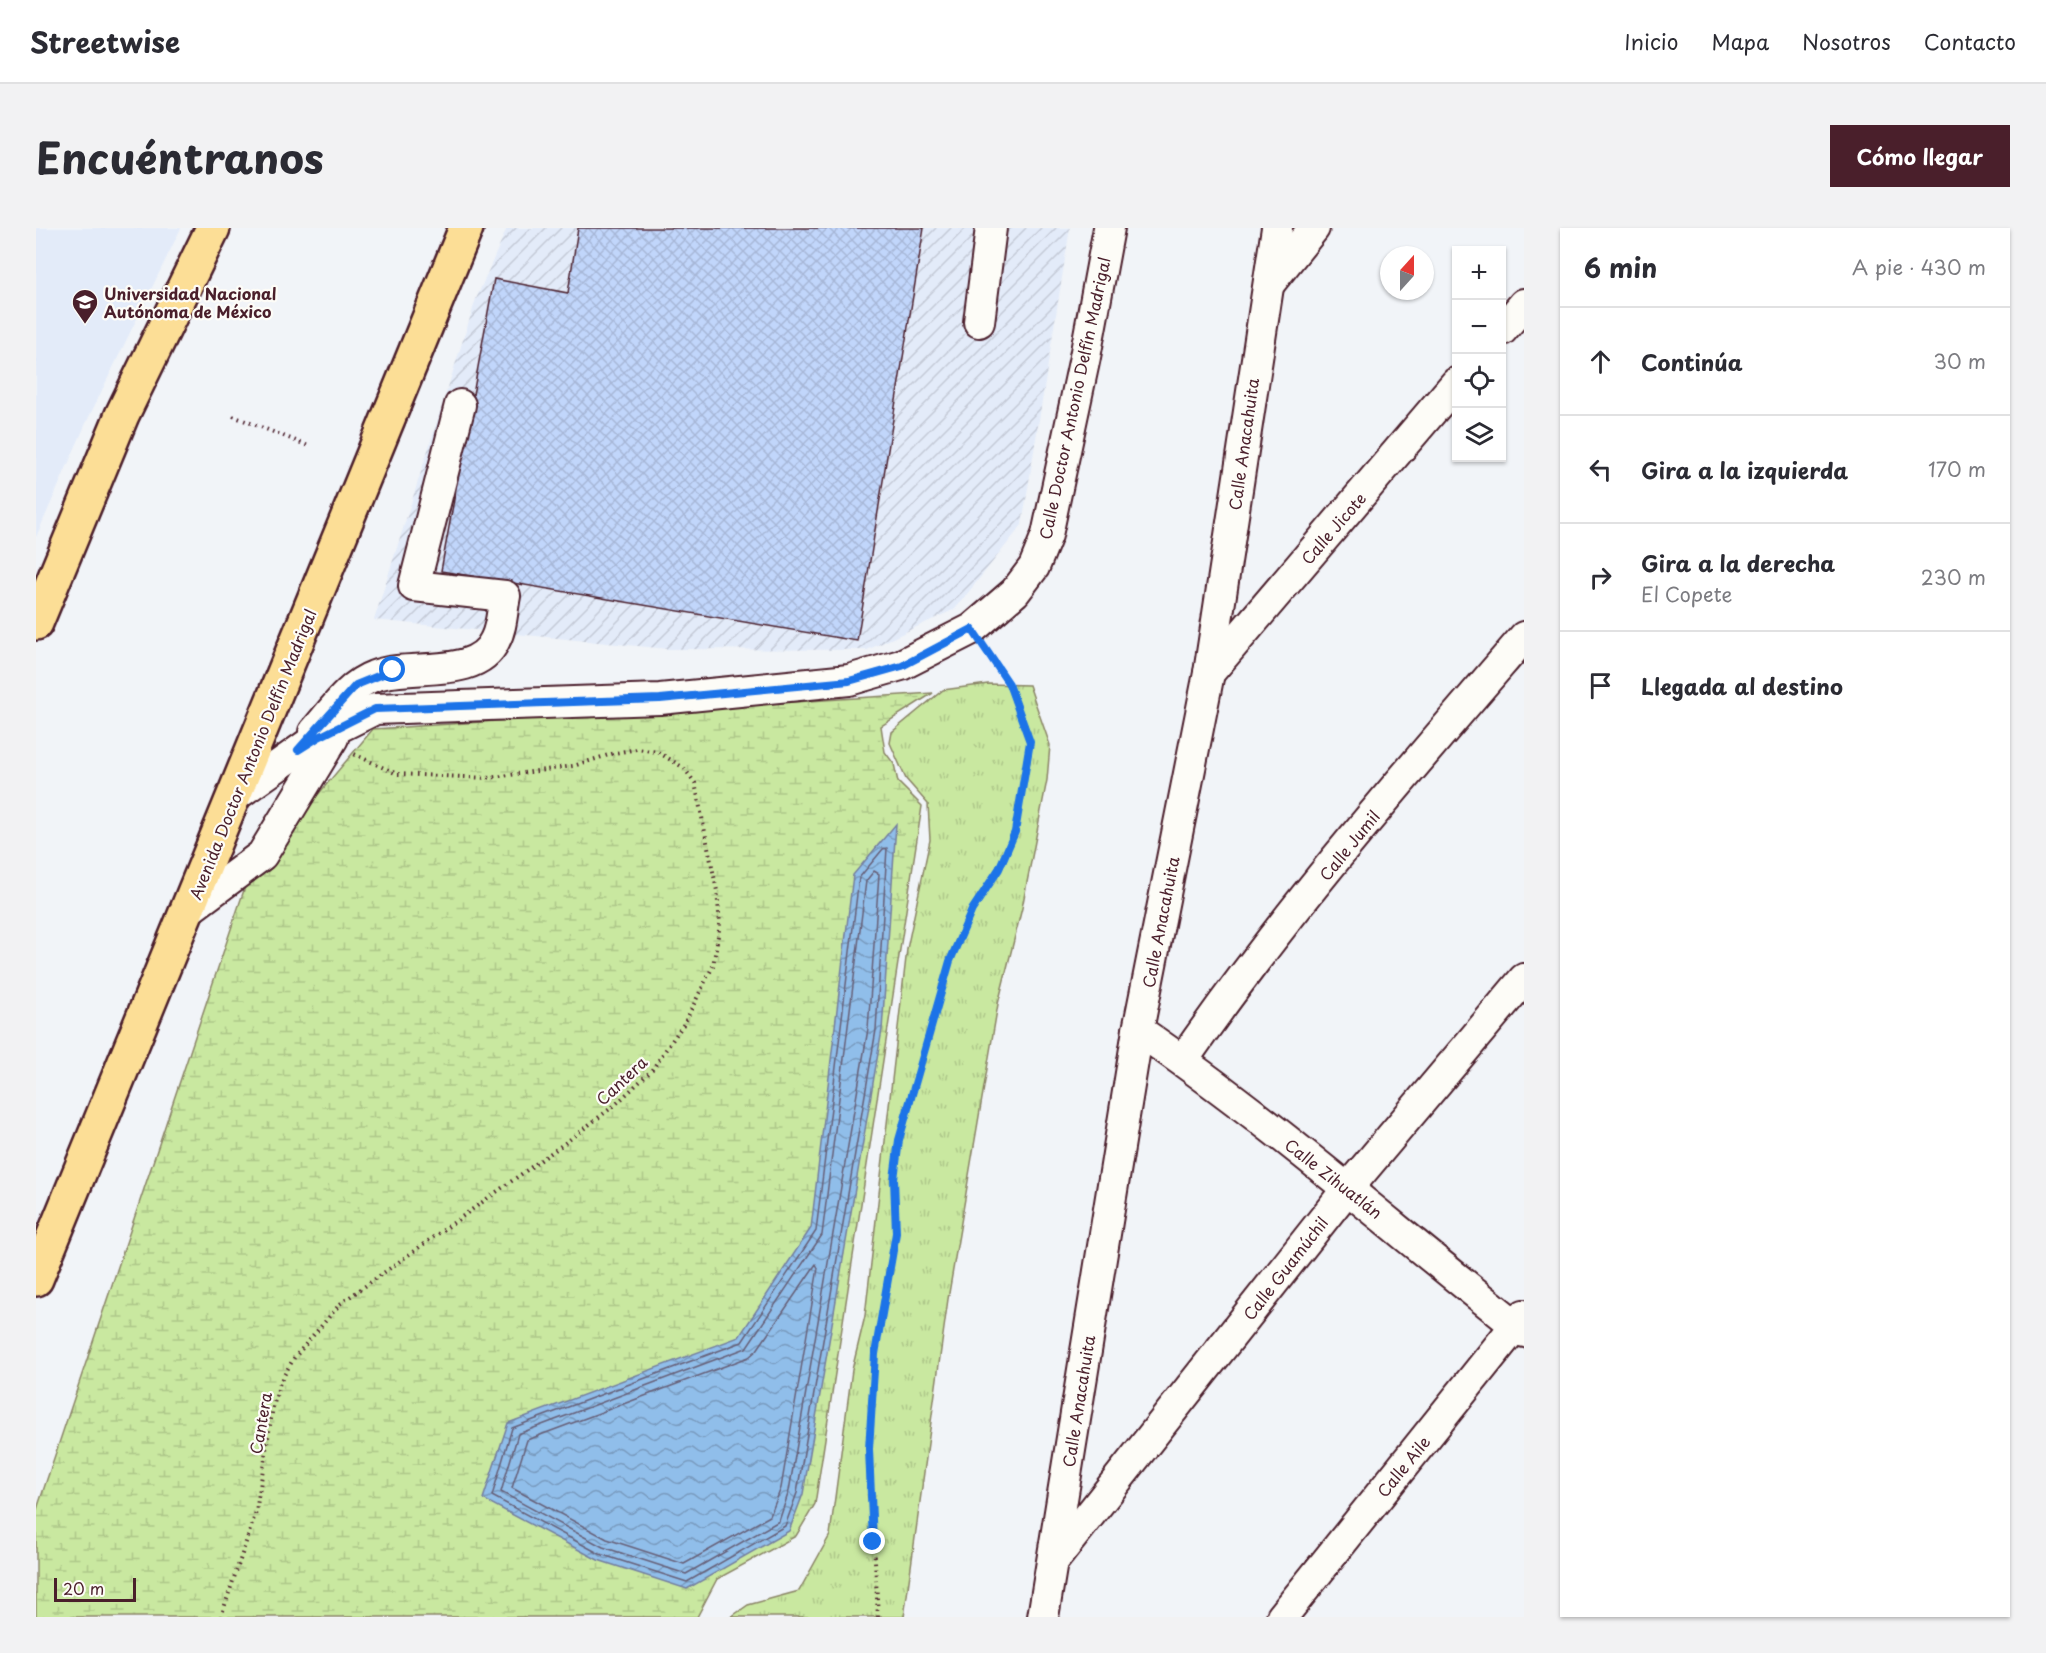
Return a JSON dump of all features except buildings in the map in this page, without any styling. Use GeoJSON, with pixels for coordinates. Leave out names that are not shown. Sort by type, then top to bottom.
{"type":"FeatureCollection","features":[{"type":"Feature","properties":{"kind":"main road"},"geometry":{"type":"LineString","coordinates":[[36,622],[122,415],[213,228]]}},
{"type":"Feature","properties":{"kind":"main road","name":"Avenida Doctor Antonio Delfín Madrigal"},"geometry":{"type":"LineString","coordinates":[[36,1279],[466,228]]}},
{"type":"Feature","properties":{"kind":"street"},"geometry":{"type":"LineString","coordinates":[[980,322],[992,228]]}},
{"type":"Feature","properties":{"kind":"street","name":"Calle Doctor Antonio Delfín Madrigal"},"geometry":{"type":"LineString","coordinates":[[235,796],[298,750],[336,741],[375,709],[660,699],[849,681],[902,666],[972,629],[1015,591],[1034,567],[1047,535],[1085,357],[1109,228]]}},
{"type":"Feature","properties":{"kind":"street","name":"Calle Anacahuita"},"geometry":{"type":"LineString","coordinates":[[1043,1617],[1138,1030],[1209,673],[1266,288],[1277,228]]}},
{"type":"Feature","properties":{"kind":"street"},"geometry":{"type":"LineString","coordinates":[[1266,288],[1314,228]]}},
{"type":"Feature","properties":{"kind":"street"},"geometry":{"type":"LineString","coordinates":[[1506,325],[1524,304]]}},
{"type":"Feature","properties":{"kind":"street","name":"Calle Jicote"},"geometry":{"type":"LineString","coordinates":[[1209,673],[1452,388]]}},
{"type":"Feature","properties":{"kind":"street"},"geometry":{"type":"LineString","coordinates":[[298,750],[356,685],[364,680],[393,670],[459,666],[478,660],[494,643],[505,596],[414,586],[460,405]]}},
{"type":"Feature","properties":{"kind":"street","name":"Calle Jumil"},"geometry":{"type":"LineString","coordinates":[[1183,1060],[1214,1015],[1363,825],[1524,637]]}},
{"type":"Feature","properties":{"kind":"street"},"geometry":{"type":"LineString","coordinates":[[188,910],[262,855],[336,741]]}},
{"type":"Feature","properties":{"kind":"street","name":"Calle Guamúchil"},"geometry":{"type":"LineString","coordinates":[[1052,1563],[1348,1188],[1524,979]]}},
{"type":"Feature","properties":{"kind":"street","name":"Calle Zihuatlán"},"geometry":{"type":"LineString","coordinates":[[1138,1030],[1183,1060],[1521,1324]]}},
{"type":"Feature","properties":{"kind":"street","name":"Calle Aile"},"geometry":{"type":"LineString","coordinates":[[1282,1617],[1521,1324]]}},
{"type":"Feature","properties":{"kind":"path"},"geometry":{"type":"LineString","coordinates":[[233,416],[310,447]]}},
{"type":"Feature","properties":{"kind":"path"},"geometry":{"type":"LineString","coordinates":[[878,1617],[869,1449],[875,1354],[896,1233],[894,1179],[899,1140],[950,961],[972,910],[999,869],[1015,832],[1030,742],[1009,684],[972,629]]}},
{"type":"Feature","properties":{"kind":"path","name":"Cantera"},"geometry":{"type":"LineString","coordinates":[[221,1617],[256,1512],[273,1407],[280,1382],[294,1358],[340,1304],[578,1133],[615,1105],[651,1071],[685,1022],[708,977],[720,924],[717,891],[695,783],[684,768],[658,752],[637,749],[573,766],[488,778],[396,774],[336,741]]}},
{"type":"Feature","properties":{"kind":"shaded area","name":"Universidad Nacional Autónoma de México"},"geometry":{"type":"Polygon","coordinates":[[[36,228],[181,228],[87,421],[36,537],[36,228]]]}},
{"type":"Feature","properties":{"kind":"shaded area"},"geometry":{"type":"Polygon","coordinates":[[[507,228],[1070,228],[1022,525],[955,609],[867,650],[668,649],[374,620],[476,299],[507,228]]]}},
{"type":"Feature","properties":{"kind":"green space"},"geometry":{"type":"Polygon","coordinates":[[[988,684],[1029,685],[1050,745],[1047,780],[1022,908],[998,1004],[948,1299],[904,1617],[731,1617],[748,1605],[799,1591],[830,1535],[852,1370],[865,1316],[907,949],[930,840],[928,804],[906,779],[890,743],[892,732],[943,690],[988,684]]]}},
{"type":"Feature","properties":{"kind":"green space"},"geometry":{"type":"Polygon","coordinates":[[[933,693],[881,726],[885,752],[894,764],[898,782],[922,806],[815,1504],[796,1536],[717,1579],[697,1617],[36,1617],[36,1512],[248,878],[373,729],[933,693]]]}},
{"type":"Feature","properties":{"kind":"water"},"geometry":{"type":"Polygon","coordinates":[[[896,824],[882,1030],[803,1494],[789,1531],[687,1589],[598,1560],[483,1499],[508,1423],[739,1337],[811,1228],[853,875],[896,824]]]}},
{"type":"Feature","properties":{"kind":"place","name":"Universidad Nacional Autónoma de México"},"geometry":{"type":"Point","coordinates":[85,325]}},
{"type":"Feature","properties":{"kind":"route"},"geometry":{"type":"LineString","coordinates":[[393,670],[373,676],[356,685],[298,750],[375,709],[660,699],[849,681],[902,666],[972,629],[1009,684],[1030,742],[1015,832],[999,869],[972,910],[950,961],[899,1140],[894,1179],[896,1233],[875,1354],[869,1449],[873,1542]]}}]}
